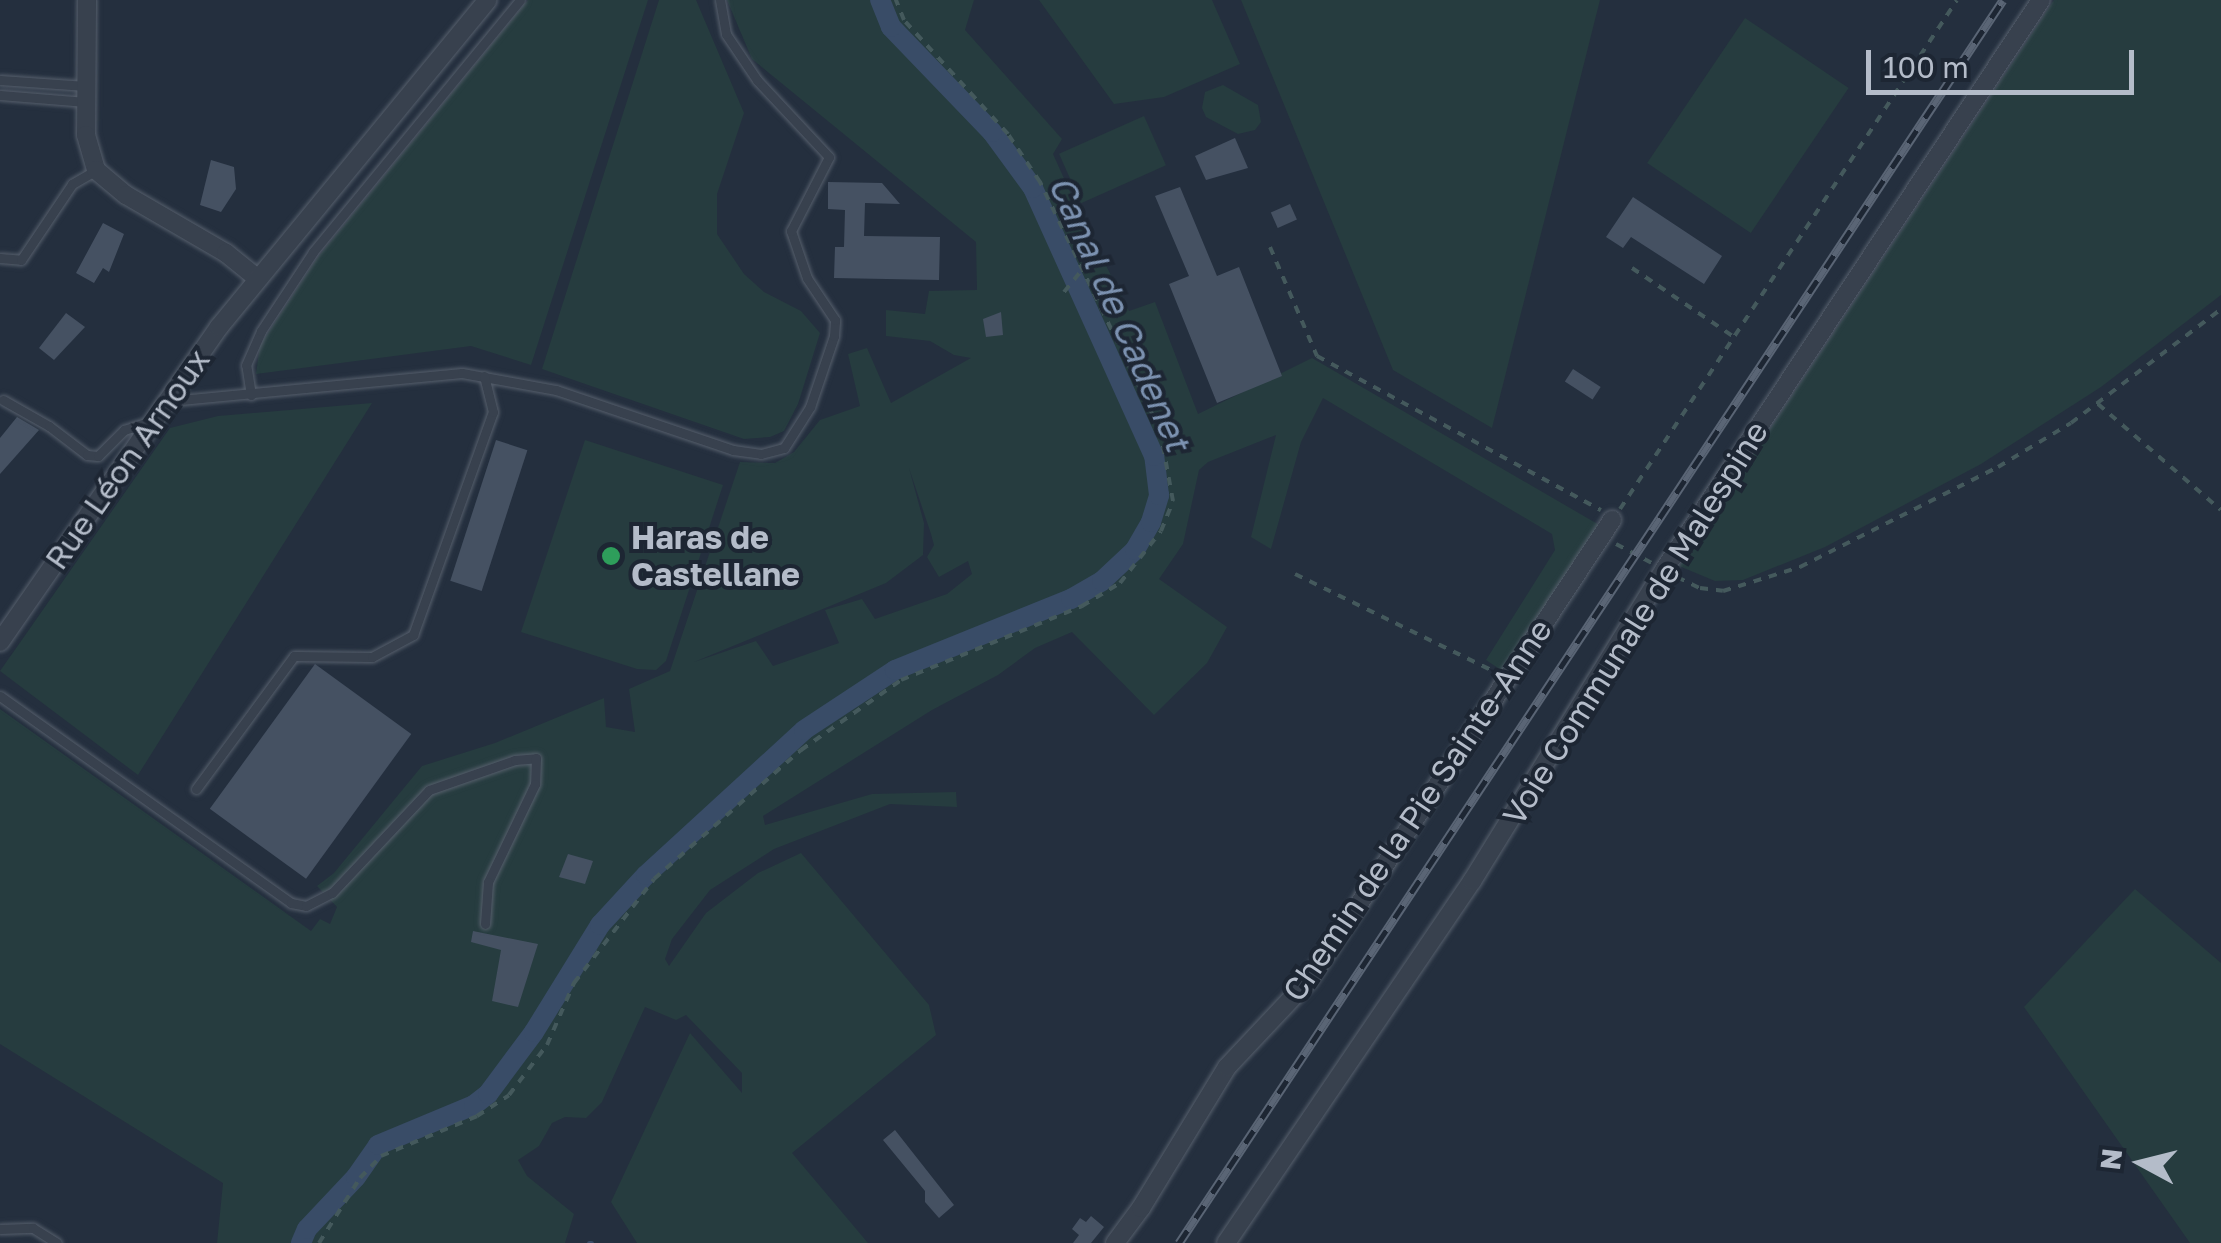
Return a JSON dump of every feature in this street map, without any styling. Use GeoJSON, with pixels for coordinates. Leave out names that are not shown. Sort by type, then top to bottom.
{"type":"FeatureCollection","features":[{"type":"Feature","properties":{"kind":"street"},"geometry":{"type":"LineString","coordinates":[[87,0],[88,152],[96,170],[114,188],[226,253],[258,279]]}},
{"type":"Feature","properties":{"kind":"street","name":"Rue Léon Arnoux"},"geometry":{"type":"LineString","coordinates":[[0,642],[167,401],[258,279],[488,0]]}},
{"type":"Feature","properties":{"kind":"street","name":"Voie Communale de Malespine"},"geometry":{"type":"LineString","coordinates":[[1226,1243],[1472,882],[1664,570],[2040,0]]}},
{"type":"Feature","properties":{"kind":"street","name":"Chemin de la Pie Sainte-Anne"},"geometry":{"type":"LineString","coordinates":[[1115,1243],[1142,1208],[1227,1068],[1309,980],[1612,520]]}},
{"type":"Feature","properties":{"kind":"lane"},"geometry":{"type":"LineString","coordinates":[[251,394],[246,366],[261,332],[313,252],[520,0]]}},
{"type":"Feature","properties":{"kind":"lane"},"geometry":{"type":"LineString","coordinates":[[167,401],[436,372],[484,376],[556,390],[750,454],[772,453],[795,436],[820,380],[835,320],[807,278],[790,231],[828,157],[758,80],[726,34],[720,0]]}},
{"type":"Feature","properties":{"kind":"lane"},"geometry":{"type":"LineString","coordinates":[[0,80],[86,94]]}},
{"type":"Feature","properties":{"kind":"lane"},"geometry":{"type":"LineString","coordinates":[[0,95],[86,94]]}},
{"type":"Feature","properties":{"kind":"lane"},"geometry":{"type":"LineString","coordinates":[[0,258],[21,260],[72,184],[96,170]]}},
{"type":"Feature","properties":{"kind":"lane"},"geometry":{"type":"LineString","coordinates":[[196,789],[294,656],[372,657],[414,635],[492,412],[484,376]]}},
{"type":"Feature","properties":{"kind":"lane"},"geometry":{"type":"LineString","coordinates":[[3,400],[49,426],[86,455],[98,456],[124,430],[154,420]]}},
{"type":"Feature","properties":{"kind":"lane"},"geometry":{"type":"LineString","coordinates":[[0,696],[291,903],[306,906],[332,893],[429,790],[515,760],[536,758],[535,784],[488,882],[485,924]]}},
{"type":"Feature","properties":{"kind":"lane"},"geometry":{"type":"LineString","coordinates":[[0,1229],[33,1228],[57,1243]]}},
{"type":"Feature","properties":{"kind":"path"},"geometry":{"type":"LineString","coordinates":[[319,1243],[360,1178],[381,1156],[478,1116],[510,1095],[547,1045],[574,983],[642,892],[800,750],[901,680],[1082,606],[1120,583],[1145,557],[1174,501],[1160,430],[1040,182],[1008,134],[904,20],[896,0]]}},
{"type":"Feature","properties":{"kind":"path"},"geometry":{"type":"LineString","coordinates":[[1612,520],[1958,0]]}},
{"type":"Feature","properties":{"kind":"path"},"geometry":{"type":"LineString","coordinates":[[1270,247],[1317,356],[1597,506],[1612,520],[1616,544],[1700,588],[1724,591],[1800,567],[1998,467],[2098,404],[2221,309]]}},
{"type":"Feature","properties":{"kind":"path"},"geometry":{"type":"LineString","coordinates":[[1064,292],[1090,260]]}},
{"type":"Feature","properties":{"kind":"path"},"geometry":{"type":"LineString","coordinates":[[1632,268],[1734,337]]}},
{"type":"Feature","properties":{"kind":"path"},"geometry":{"type":"LineString","coordinates":[[2098,404],[2221,510]]}},
{"type":"Feature","properties":{"kind":"path"},"geometry":{"type":"LineString","coordinates":[[1295,574],[1476,660],[1496,673],[1503,685]]}},
{"type":"Feature","properties":{"kind":"green space"},"geometry":{"type":"Polygon","coordinates":[[[528,0],[648,0],[531,365],[471,346],[256,374],[260,345],[317,258],[528,0]]]}},
{"type":"Feature","properties":{"kind":"green space"},"geometry":{"type":"Polygon","coordinates":[[[659,0],[696,0],[744,113],[717,194],[717,234],[744,274],[764,292],[801,311],[820,333],[798,404],[784,431],[770,437],[744,439],[542,369],[659,0]]]}},
{"type":"Feature","properties":{"kind":"green space"},"geometry":{"type":"Polygon","coordinates":[[[727,0],[974,0],[965,30],[1062,139],[1053,154],[1081,216],[1129,311],[1155,302],[1198,414],[1312,358],[1601,526],[1504,672],[1486,660],[1555,550],[1552,534],[1323,398],[1301,442],[1271,549],[1251,537],[1276,435],[1208,462],[1199,470],[1183,544],[1159,579],[1227,627],[1207,663],[1154,715],[1072,632],[1035,648],[998,675],[932,710],[763,816],[765,825],[872,794],[956,792],[957,807],[890,804],[774,849],[710,890],[672,939],[665,959],[669,966],[706,913],[758,873],[801,853],[929,1005],[936,1035],[792,1153],[868,1243],[637,1243],[611,1202],[690,1033],[742,1093],[742,1073],[686,1015],[676,1020],[645,1007],[602,1102],[586,1118],[565,1117],[552,1123],[539,1146],[518,1160],[527,1176],[574,1214],[565,1243],[217,1243],[223,1183],[0,1044],[0,709],[311,931],[320,919],[330,924],[337,907],[317,886],[334,873],[422,766],[495,743],[604,698],[606,727],[635,732],[629,689],[670,671],[740,462],[775,463],[794,452],[820,420],[860,406],[848,354],[867,348],[891,403],[971,358],[954,355],[930,341],[886,336],[886,310],[925,314],[929,291],[977,290],[976,242],[752,59],[727,0]],[[909,468],[924,523],[923,555],[886,583],[694,662],[756,641],[773,666],[839,643],[825,610],[862,599],[875,619],[947,594],[972,574],[968,561],[939,577],[927,557],[934,545],[909,468]]]}},
{"type":"Feature","properties":{"kind":"green space"},"geometry":{"type":"Polygon","coordinates":[[[1039,0],[1212,0],[1240,64],[1164,97],[1114,104],[1039,0]]]}},
{"type":"Feature","properties":{"kind":"green space"},"geometry":{"type":"Polygon","coordinates":[[[1241,0],[1600,0],[1492,428],[1393,370],[1241,0]]]}},
{"type":"Feature","properties":{"kind":"green space"},"geometry":{"type":"Polygon","coordinates":[[[2054,0],[2221,0],[2221,295],[2101,387],[1981,464],[1825,547],[1743,580],[1715,581],[1679,566],[2054,0]]]}},
{"type":"Feature","properties":{"kind":"green space"},"geometry":{"type":"Polygon","coordinates":[[[1745,18],[1849,88],[1751,233],[1647,163],[1745,18]]]}},
{"type":"Feature","properties":{"kind":"green space"},"geometry":{"type":"Polygon","coordinates":[[[1223,85],[1258,105],[1261,122],[1255,130],[1238,134],[1206,117],[1202,108],[1205,92],[1223,85]]]}},
{"type":"Feature","properties":{"kind":"green space"},"geometry":{"type":"Polygon","coordinates":[[[1144,116],[1166,165],[1081,203],[1059,154],[1144,116]]]}},
{"type":"Feature","properties":{"kind":"green space"},"geometry":{"type":"Polygon","coordinates":[[[372,403],[138,775],[0,671],[170,428],[218,416],[372,403]]]}},
{"type":"Feature","properties":{"kind":"green space"},"geometry":{"type":"Polygon","coordinates":[[[585,440],[723,485],[666,661],[656,670],[637,669],[521,632],[585,440]]]}},
{"type":"Feature","properties":{"kind":"green space"},"geometry":{"type":"Polygon","coordinates":[[[2135,889],[2221,963],[2221,1243],[2190,1243],[2024,1007],[2135,889]]]}},
{"type":"Feature","properties":{"kind":"building"},"geometry":{"type":"Polygon","coordinates":[[[1235,138],[1248,168],[1206,180],[1195,156],[1235,138]]]}},
{"type":"Feature","properties":{"kind":"building"},"geometry":{"type":"Polygon","coordinates":[[[211,160],[234,167],[236,189],[221,212],[200,205],[211,160]]]}},
{"type":"Feature","properties":{"kind":"building"},"geometry":{"type":"Polygon","coordinates":[[[828,182],[882,183],[900,204],[865,203],[864,236],[940,237],[939,280],[834,278],[835,247],[844,247],[845,210],[828,209],[828,182]]]}},
{"type":"Feature","properties":{"kind":"building"},"geometry":{"type":"Polygon","coordinates":[[[1180,187],[1217,276],[1239,267],[1282,376],[1217,403],[1169,284],[1189,276],[1155,196],[1180,187]]]}},
{"type":"Feature","properties":{"kind":"building"},"geometry":{"type":"Polygon","coordinates":[[[1633,197],[1722,256],[1704,284],[1631,237],[1623,248],[1606,237],[1633,197]]]}},
{"type":"Feature","properties":{"kind":"building"},"geometry":{"type":"Polygon","coordinates":[[[1290,204],[1297,220],[1278,228],[1271,213],[1290,204]]]}},
{"type":"Feature","properties":{"kind":"building"},"geometry":{"type":"Polygon","coordinates":[[[103,223],[124,234],[109,272],[103,268],[94,283],[76,273],[103,223]]]}},
{"type":"Feature","properties":{"kind":"building"},"geometry":{"type":"Polygon","coordinates":[[[1001,312],[1003,335],[986,337],[983,319],[1001,312]]]}},
{"type":"Feature","properties":{"kind":"building"},"geometry":{"type":"Polygon","coordinates":[[[66,313],[85,327],[54,360],[39,348],[66,313]]]}},
{"type":"Feature","properties":{"kind":"building"},"geometry":{"type":"Polygon","coordinates":[[[1573,369],[1601,387],[1593,400],[1565,382],[1573,369]]]}},
{"type":"Feature","properties":{"kind":"building"},"geometry":{"type":"Polygon","coordinates":[[[17,417],[39,430],[0,474],[0,438],[17,417]]]}},
{"type":"Feature","properties":{"kind":"building"},"geometry":{"type":"Polygon","coordinates":[[[496,440],[527,450],[482,591],[450,581],[496,440]]]}},
{"type":"Feature","properties":{"kind":"building"},"geometry":{"type":"Polygon","coordinates":[[[315,664],[411,734],[306,879],[210,809],[315,664]]]}},
{"type":"Feature","properties":{"kind":"building"},"geometry":{"type":"Polygon","coordinates":[[[568,854],[593,861],[585,884],[559,877],[568,854]]]}},
{"type":"Feature","properties":{"kind":"building"},"geometry":{"type":"Polygon","coordinates":[[[473,931],[538,944],[518,1007],[492,1001],[501,950],[471,942],[473,931]]]}},
{"type":"Feature","properties":{"kind":"building"},"geometry":{"type":"Polygon","coordinates":[[[895,1130],[954,1205],[939,1218],[925,1202],[925,1191],[883,1140],[895,1130]]]}},
{"type":"Feature","properties":{"kind":"building"},"geometry":{"type":"Polygon","coordinates":[[[1091,1216],[1104,1227],[1091,1243],[1073,1243],[1079,1235],[1072,1229],[1080,1218],[1086,1222],[1091,1216]]]}},
{"type":"Feature","properties":{"kind":"waterway","name":"Canal de Cadenet"},"geometry":{"type":"LineString","coordinates":[[301,1243],[307,1229],[356,1177],[378,1145],[474,1105],[488,1094],[534,1032],[600,925],[646,875],[804,730],[895,670],[1071,599],[1102,581],[1135,550],[1151,522],[1159,495],[1154,456],[1033,188],[992,132],[891,27],[880,0]]}},
{"type":"Feature","properties":{"kind":"railway"},"geometry":{"type":"LineString","coordinates":[[1179,1243],[2003,0]]}},
{"type":"Feature","properties":{"kind":"place","name":"Haras de Castellane"},"geometry":{"type":"Point","coordinates":[611,556]}}]}
